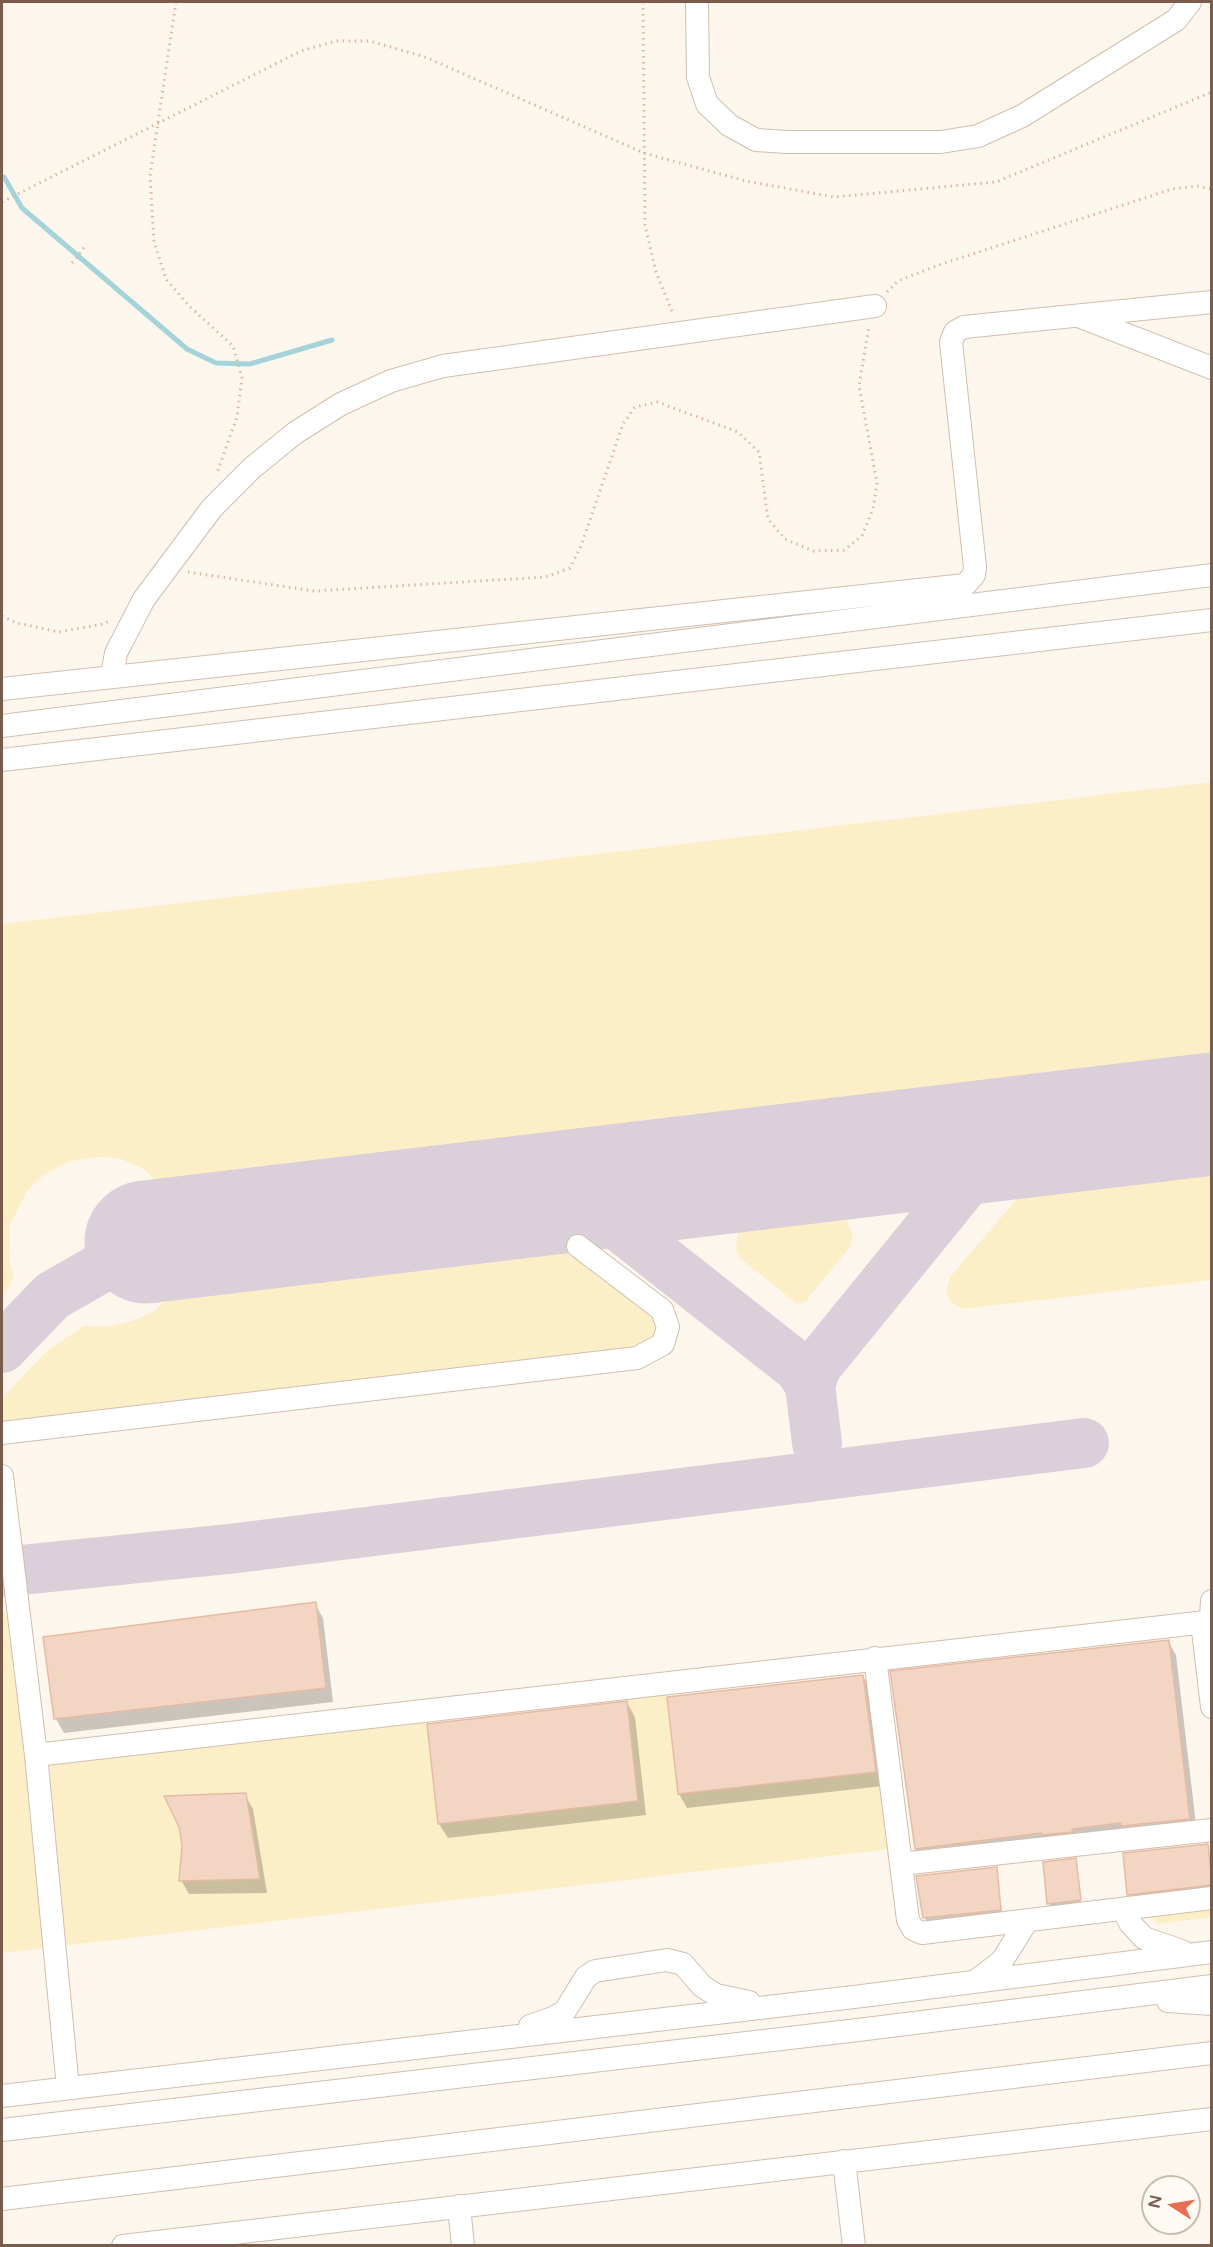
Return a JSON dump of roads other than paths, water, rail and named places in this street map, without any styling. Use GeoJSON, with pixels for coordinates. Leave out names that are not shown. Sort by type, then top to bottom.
{"type":"FeatureCollection","features":[{"type":"Feature","properties":{"kind":"street"},"geometry":{"type":"LineString","coordinates":[[697,2],[698,77],[707,104],[729,125],[756,140],[788,142],[941,142],[978,136],[1022,116],[1176,20],[1190,2]]}},
{"type":"Feature","properties":{"kind":"street"},"geometry":{"type":"LineString","coordinates":[[2,689],[965,585],[974,575],[975,567],[952,337],[955,332],[964,327],[1212,302]]}},
{"type":"Feature","properties":{"kind":"street"},"geometry":{"type":"LineString","coordinates":[[112,676],[116,653],[144,599],[212,508],[252,468],[341,404],[381,386],[443,366],[875,306]]}},
{"type":"Feature","properties":{"kind":"street"},"geometry":{"type":"LineString","coordinates":[[1077,315],[1212,368]]}},
{"type":"Feature","properties":{"kind":"street"},"geometry":{"type":"LineString","coordinates":[[2,726],[1212,575]]}},
{"type":"Feature","properties":{"kind":"street"},"geometry":{"type":"LineString","coordinates":[[2,760],[1212,620]]}},
{"type":"Feature","properties":{"kind":"street"},"geometry":{"type":"LineString","coordinates":[[2,1433],[637,1358],[663,1344],[668,1327],[662,1310],[578,1246]]}},
{"type":"Feature","properties":{"kind":"street"},"geometry":{"type":"LineString","coordinates":[[2,1476],[36,1755],[68,2088]]}},
{"type":"Feature","properties":{"kind":"street"},"geometry":{"type":"LineString","coordinates":[[36,1755],[1202,1622],[1211,1618],[1212,1600]]}},
{"type":"Feature","properties":{"kind":"street"},"geometry":{"type":"LineString","coordinates":[[1202,1622],[1212,1707]]}},
{"type":"Feature","properties":{"kind":"street"},"geometry":{"type":"LineString","coordinates":[[875,1658],[908,1920],[917,1932],[1212,1898]]}},
{"type":"Feature","properties":{"kind":"street"},"geometry":{"type":"LineString","coordinates":[[901,1864],[1212,1830]]}},
{"type":"Feature","properties":{"kind":"street"},"geometry":{"type":"LineString","coordinates":[[1123,1909],[1130,1923],[1144,1938],[1161,1946],[1203,1953]]}},
{"type":"Feature","properties":{"kind":"street"},"geometry":{"type":"LineString","coordinates":[[974,1982],[1002,1961],[1027,1921]]}},
{"type":"Feature","properties":{"kind":"street"},"geometry":{"type":"LineString","coordinates":[[2,2096],[774,2006],[1203,1953]]}},
{"type":"Feature","properties":{"kind":"street"},"geometry":{"type":"LineString","coordinates":[[496,2038],[560,2015],[570,2006],[586,1977],[595,1971],[667,1960],[683,1964],[702,1986],[716,1995],[774,2006]]}},
{"type":"Feature","properties":{"kind":"street"},"geometry":{"type":"LineString","coordinates":[[2,2130],[1212,1986]]}},
{"type":"Feature","properties":{"kind":"street"},"geometry":{"type":"LineString","coordinates":[[1125,1997],[1212,2004]]}},
{"type":"Feature","properties":{"kind":"street"},"geometry":{"type":"LineString","coordinates":[[2,2199],[1212,2053]]}},
{"type":"Feature","properties":{"kind":"street"},"geometry":{"type":"LineString","coordinates":[[123,2246],[1212,2119]]}},
{"type":"Feature","properties":{"kind":"street"},"geometry":{"type":"LineString","coordinates":[[844,2161],[854,2246]]}},
{"type":"Feature","properties":{"kind":"street"},"geometry":{"type":"LineString","coordinates":[[459,2206],[463,2246]]}},
{"type":"Feature","properties":{"kind":"waterway"},"geometry":{"type":"LineString","coordinates":[[4,177],[22,208],[187,349],[216,363],[250,364],[332,340]]}}]}
